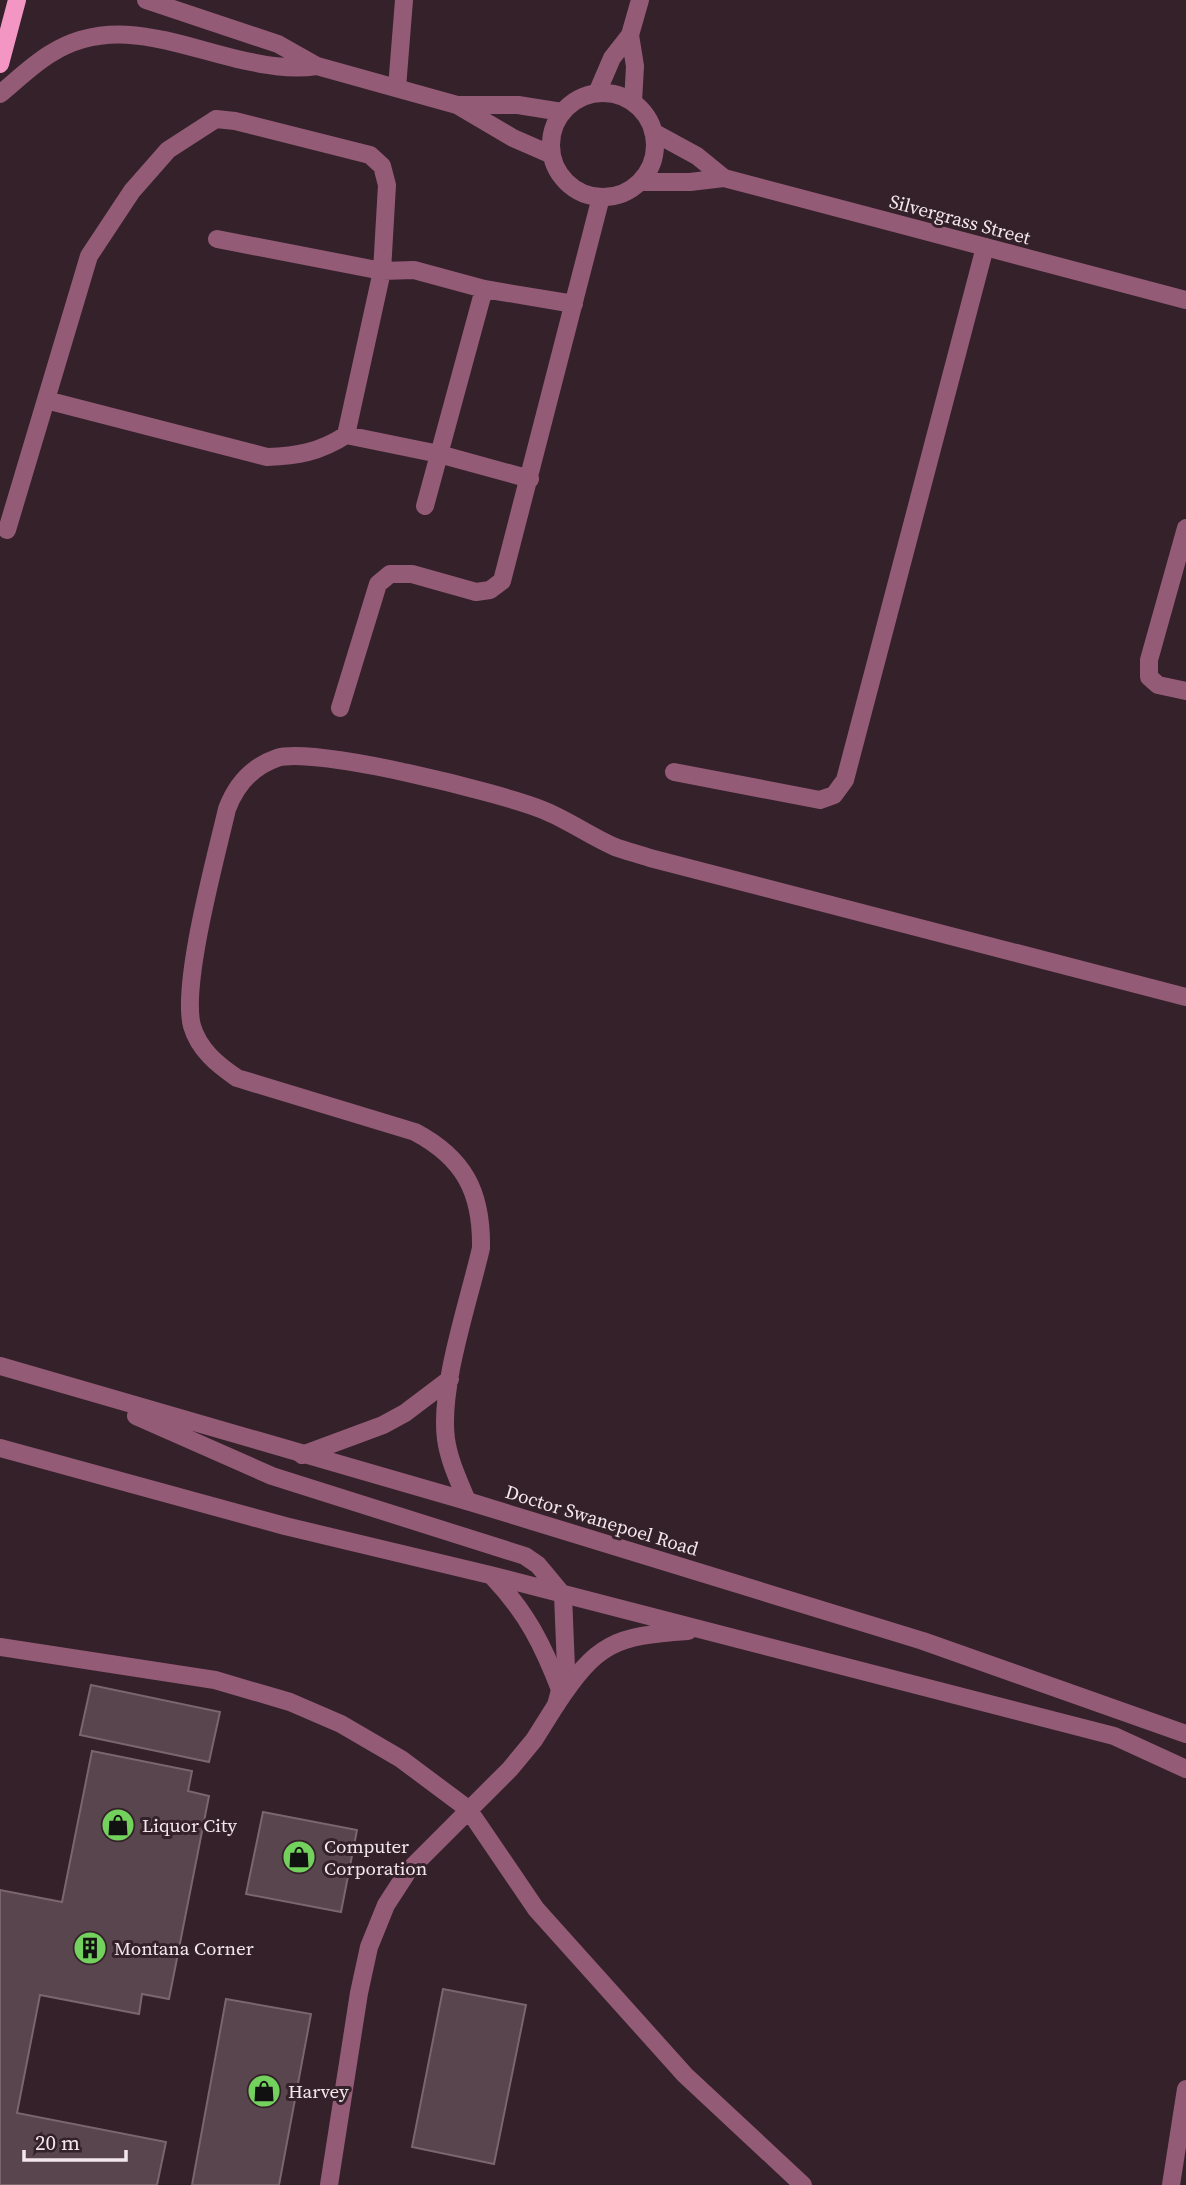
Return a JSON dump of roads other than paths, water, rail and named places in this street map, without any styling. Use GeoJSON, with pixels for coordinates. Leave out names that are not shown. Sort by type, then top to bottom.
{"type":"FeatureCollection","features":[{"type":"Feature","properties":{"kind":"main road"},"geometry":{"type":"LineString","coordinates":[[0,64],[17,0]]}},
{"type":"Feature","properties":{"kind":"street"},"geometry":{"type":"LineString","coordinates":[[146,0],[278,44],[317,66],[457,106],[513,138],[552,155]]}},
{"type":"Feature","properties":{"kind":"street"},"geometry":{"type":"LineString","coordinates":[[397,88],[404,0]]}},
{"type":"Feature","properties":{"kind":"street"},"geometry":{"type":"LineString","coordinates":[[597,93],[612,58],[630,35],[640,0]]}},
{"type":"Feature","properties":{"kind":"street"},"geometry":{"type":"LineString","coordinates":[[0,94],[52,52],[85,37],[107,33],[146,36],[272,66],[317,66]]}},
{"type":"Feature","properties":{"kind":"street"},"geometry":{"type":"LineString","coordinates":[[630,35],[635,66],[633,102]]}},
{"type":"Feature","properties":{"kind":"street"},"geometry":{"type":"LineString","coordinates":[[597,93],[610,93],[633,102],[642,110],[653,132],[653,159],[640,182],[628,191],[601,197],[587,195],[569,184],[556,168],[552,155],[552,132],[562,112],[578,99],[597,93]]}},
{"type":"Feature","properties":{"kind":"street"},"geometry":{"type":"LineString","coordinates":[[457,106],[518,105],[562,112]]}},
{"type":"Feature","properties":{"kind":"street"},"geometry":{"type":"LineString","coordinates":[[7,530],[89,256],[132,191],[167,150],[216,119],[236,121],[369,155],[382,166],[387,185],[382,271],[346,435],[330,446],[300,456],[267,457],[46,400]]}},
{"type":"Feature","properties":{"kind":"street","name":"Silvergrass Street"},"geometry":{"type":"LineString","coordinates":[[653,132],[704,160],[724,178]]}},
{"type":"Feature","properties":{"kind":"street","name":"Silvergrass Street"},"geometry":{"type":"LineString","coordinates":[[640,182],[690,182],[724,178],[1186,300]]}},
{"type":"Feature","properties":{"kind":"street"},"geometry":{"type":"LineString","coordinates":[[340,708],[378,584],[390,574],[412,575],[476,592],[491,590],[502,581],[601,197]]}},
{"type":"Feature","properties":{"kind":"street"},"geometry":{"type":"LineString","coordinates":[[217,239],[382,271],[414,270],[484,289],[574,304]]}},
{"type":"Feature","properties":{"kind":"street"},"geometry":{"type":"LineString","coordinates":[[674,772],[820,800],[834,795],[845,780],[985,247]]}},
{"type":"Feature","properties":{"kind":"street"},"geometry":{"type":"LineString","coordinates":[[425,506],[484,289]]}},
{"type":"Feature","properties":{"kind":"street"},"geometry":{"type":"LineString","coordinates":[[346,435],[439,454],[530,479]]}},
{"type":"Feature","properties":{"kind":"street"},"geometry":{"type":"LineString","coordinates":[[1186,528],[1149,660],[1150,677],[1158,685],[1186,691]]}},
{"type":"Feature","properties":{"kind":"street"},"geometry":{"type":"LineString","coordinates":[[467,1501],[449,1454],[446,1436],[450,1379],[481,1248],[482,1226],[461,1166],[438,1144],[415,1132],[237,1078],[215,1063],[192,1026],[192,977],[226,809],[234,789],[254,769],[279,757],[309,757],[380,768],[526,803],[576,825],[614,846],[650,858],[1186,997]]}},
{"type":"Feature","properties":{"kind":"street","name":"Doctor Swanepoel Road"},"geometry":{"type":"LineString","coordinates":[[0,1366],[89,1394],[467,1501],[923,1641],[1186,1734]]}},
{"type":"Feature","properties":{"kind":"street"},"geometry":{"type":"LineString","coordinates":[[303,1454],[383,1424],[450,1379]]}},
{"type":"Feature","properties":{"kind":"street"},"geometry":{"type":"LineString","coordinates":[[89,1394],[272,1476],[525,1556],[545,1572],[563,1595],[566,1668],[559,1699]]}},
{"type":"Feature","properties":{"kind":"street"},"geometry":{"type":"LineString","coordinates":[[0,1448],[285,1526],[491,1575],[1114,1736],[1186,1769]]}},
{"type":"Feature","properties":{"kind":"street"},"geometry":{"type":"LineString","coordinates":[[491,1575],[516,1602],[533,1627],[559,1699]]}},
{"type":"Feature","properties":{"kind":"street"},"geometry":{"type":"LineString","coordinates":[[329,2185],[359,1993],[369,1947],[386,1905],[408,1871],[510,1769],[534,1740],[559,1699],[590,1660],[608,1645],[629,1637],[705,1630]]}},
{"type":"Feature","properties":{"kind":"street"},"geometry":{"type":"LineString","coordinates":[[0,1647],[215,1680],[290,1702],[341,1724],[401,1759],[468,1809],[536,1909],[685,2075],[803,2185]]}},
{"type":"Feature","properties":{"kind":"street"},"geometry":{"type":"LineString","coordinates":[[1171,2185],[1186,2090]]}},
{"type":"Feature","properties":{"kind":"place","name":"Liquor City"},"geometry":{"type":"Point","coordinates":[118,1825]}},
{"type":"Feature","properties":{"kind":"place","name":"Computer Corporation"},"geometry":{"type":"Point","coordinates":[299,1857]}},
{"type":"Feature","properties":{"kind":"place","name":"Montana Corner"},"geometry":{"type":"Point","coordinates":[90,1948]}},
{"type":"Feature","properties":{"kind":"place","name":"Harvey"},"geometry":{"type":"Point","coordinates":[264,2091]}}]}
